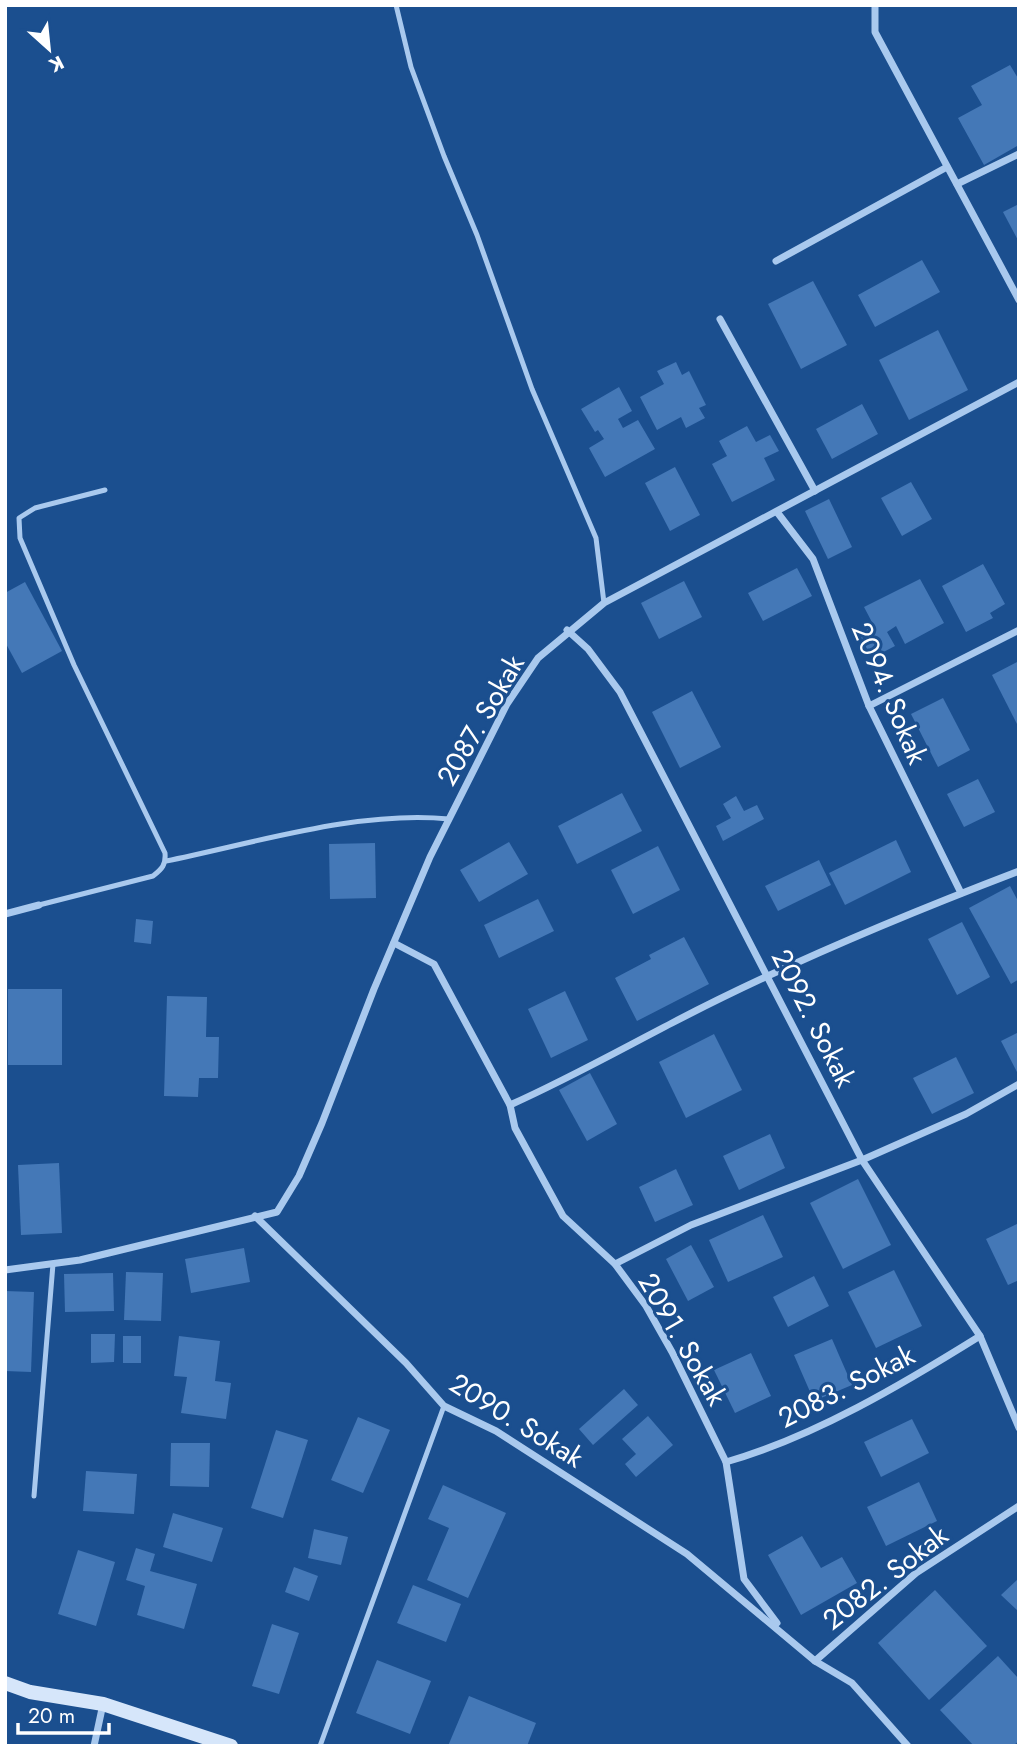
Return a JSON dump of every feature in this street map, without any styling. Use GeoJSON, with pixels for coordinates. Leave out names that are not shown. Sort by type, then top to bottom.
{"type":"FeatureCollection","features":[{"type":"Feature","properties":{"kind":"street"},"geometry":{"type":"LineString","coordinates":[[874,5],[875,32],[1019,300]]}},
{"type":"Feature","properties":{"kind":"street"},"geometry":{"type":"LineString","coordinates":[[957,184],[1019,154]]}},
{"type":"Feature","properties":{"kind":"street"},"geometry":{"type":"LineString","coordinates":[[776,261],[947,167]]}},
{"type":"Feature","properties":{"kind":"street"},"geometry":{"type":"LineString","coordinates":[[720,319],[815,491]]}},
{"type":"Feature","properties":{"kind":"street","name":"2087. Sokak"},"geometry":{"type":"LineString","coordinates":[[255,1216],[276,1212],[299,1176],[394,943],[449,819],[506,704],[538,658],[567,630],[604,603],[1019,382]]}},
{"type":"Feature","properties":{"kind":"street","name":"2094. Sokak"},"geometry":{"type":"LineString","coordinates":[[776,512],[813,559],[869,706],[961,893]]}},
{"type":"Feature","properties":{"kind":"street","name":"2092. Sokak"},"geometry":{"type":"LineString","coordinates":[[567,630],[588,649],[620,692],[862,1160],[980,1336],[1019,1428]]}},
{"type":"Feature","properties":{"kind":"street"},"geometry":{"type":"LineString","coordinates":[[869,706],[1019,630]]}},
{"type":"Feature","properties":{"kind":"street"},"geometry":{"type":"LineString","coordinates":[[510,1105],[576,1076],[672,1023],[769,976],[961,893],[1019,871]]}},
{"type":"Feature","properties":{"kind":"street"},"geometry":{"type":"LineString","coordinates":[[5,914],[39,905]]}},
{"type":"Feature","properties":{"kind":"street","name":"2091. Sokak"},"geometry":{"type":"LineString","coordinates":[[394,943],[434,964],[510,1105],[515,1128],[564,1216],[615,1264],[646,1306],[673,1352],[726,1462],[744,1579],[782,1630]]}},
{"type":"Feature","properties":{"kind":"street"},"geometry":{"type":"LineString","coordinates":[[615,1264],[691,1224],[862,1160],[966,1114],[1019,1084]]}},
{"type":"Feature","properties":{"kind":"street"},"geometry":{"type":"LineString","coordinates":[[5,1270],[80,1260],[255,1216]]}},
{"type":"Feature","properties":{"kind":"street","name":"2090. Sokak"},"geometry":{"type":"LineString","coordinates":[[255,1216],[406,1363],[444,1406],[496,1431],[688,1554],[782,1630],[815,1661],[852,1684],[908,1746]]}},
{"type":"Feature","properties":{"kind":"street","name":"2083. Sokak"},"geometry":{"type":"LineString","coordinates":[[726,1462],[762,1452],[899,1386],[980,1336]]}},
{"type":"Feature","properties":{"kind":"street","name":"2082. Sokak"},"geometry":{"type":"LineString","coordinates":[[815,1661],[916,1573],[1019,1506]]}},
{"type":"Feature","properties":{"kind":"street"},"geometry":{"type":"LineString","coordinates":[[5,1683],[30,1692],[103,1704],[231,1746]]}},
{"type":"Feature","properties":{"kind":"street"},"geometry":{"type":"LineString","coordinates":[[94,1746],[103,1704]]}},
{"type":"Feature","properties":{"kind":"lane"},"geometry":{"type":"LineString","coordinates":[[396,5],[411,67],[444,156],[477,235],[532,389],[596,538],[604,603]]}},
{"type":"Feature","properties":{"kind":"lane"},"geometry":{"type":"LineString","coordinates":[[105,490],[35,508],[19,518],[20,538],[74,665],[165,853],[166,862]]}},
{"type":"Feature","properties":{"kind":"lane"},"geometry":{"type":"LineString","coordinates":[[39,905],[153,876],[166,862],[363,820],[408,815],[449,819]]}},
{"type":"Feature","properties":{"kind":"lane"},"geometry":{"type":"LineString","coordinates":[[34,1496],[53,1264]]}},
{"type":"Feature","properties":{"kind":"lane"},"geometry":{"type":"LineString","coordinates":[[320,1746],[444,1406]]}},
{"type":"Feature","properties":{"kind":"building"},"geometry":{"type":"Polygon","coordinates":[[[1010,65],[1019,80],[1019,145],[984,165],[958,118],[982,105],[971,86],[1010,65]]]}},
{"type":"Feature","properties":{"kind":"building"},"geometry":{"type":"Polygon","coordinates":[[[1019,204],[1019,242],[1003,212],[1019,204]]]}},
{"type":"Feature","properties":{"kind":"building"},"geometry":{"type":"Polygon","coordinates":[[[922,260],[940,292],[875,327],[858,295],[922,260]]]}},
{"type":"Feature","properties":{"kind":"building"},"geometry":{"type":"Polygon","coordinates":[[[813,281],[847,345],[801,369],[768,304],[813,281]]]}},
{"type":"Feature","properties":{"kind":"building"},"geometry":{"type":"Polygon","coordinates":[[[938,330],[968,390],[909,420],[879,360],[938,330]]]}},
{"type":"Feature","properties":{"kind":"building"},"geometry":{"type":"Polygon","coordinates":[[[676,362],[682,375],[689,371],[706,405],[699,408],[705,418],[686,428],[681,417],[657,430],[640,397],[664,384],[657,371],[676,362]]]}},
{"type":"Feature","properties":{"kind":"building"},"geometry":{"type":"Polygon","coordinates":[[[619,387],[632,411],[618,419],[623,428],[638,420],[655,449],[605,477],[589,448],[604,439],[598,430],[595,432],[581,409],[619,387]]]}},
{"type":"Feature","properties":{"kind":"building"},"geometry":{"type":"Polygon","coordinates":[[[862,404],[878,434],[832,459],[816,429],[862,404]]]}},
{"type":"Feature","properties":{"kind":"building"},"geometry":{"type":"Polygon","coordinates":[[[747,426],[756,442],[770,435],[779,451],[764,458],[775,480],[732,502],[712,464],[727,456],[719,441],[747,426]]]}},
{"type":"Feature","properties":{"kind":"building"},"geometry":{"type":"Polygon","coordinates":[[[675,467],[700,515],[670,531],[645,483],[675,467]]]}},
{"type":"Feature","properties":{"kind":"building"},"geometry":{"type":"Polygon","coordinates":[[[911,482],[932,519],[902,536],[881,498],[911,482]]]}},
{"type":"Feature","properties":{"kind":"building"},"geometry":{"type":"Polygon","coordinates":[[[829,499],[852,547],[828,559],[805,511],[829,499]]]}},
{"type":"Feature","properties":{"kind":"building"},"geometry":{"type":"Polygon","coordinates":[[[983,564],[1005,604],[990,613],[993,618],[966,632],[942,586],[983,564]]]}},
{"type":"Feature","properties":{"kind":"building"},"geometry":{"type":"Polygon","coordinates":[[[797,568],[812,596],[763,621],[748,593],[797,568]]]}},
{"type":"Feature","properties":{"kind":"building"},"geometry":{"type":"Polygon","coordinates":[[[920,579],[944,623],[905,644],[896,626],[887,632],[895,646],[872,658],[859,634],[874,626],[864,607],[920,579]]]}},
{"type":"Feature","properties":{"kind":"building"},"geometry":{"type":"Polygon","coordinates":[[[684,581],[702,617],[659,639],[641,603],[684,581]]]}},
{"type":"Feature","properties":{"kind":"building"},"geometry":{"type":"Polygon","coordinates":[[[25,582],[62,651],[22,673],[5,642],[5,593],[25,582]]]}},
{"type":"Feature","properties":{"kind":"building"},"geometry":{"type":"Polygon","coordinates":[[[1019,661],[1019,728],[992,675],[1019,661]]]}},
{"type":"Feature","properties":{"kind":"building"},"geometry":{"type":"Polygon","coordinates":[[[692,691],[721,747],[680,768],[652,712],[692,691]]]}},
{"type":"Feature","properties":{"kind":"building"},"geometry":{"type":"Polygon","coordinates":[[[943,698],[970,750],[938,767],[911,714],[943,698]]]}},
{"type":"Feature","properties":{"kind":"building"},"geometry":{"type":"Polygon","coordinates":[[[978,779],[995,812],[964,827],[947,794],[978,779]]]}},
{"type":"Feature","properties":{"kind":"building"},"geometry":{"type":"Polygon","coordinates":[[[622,793],[642,831],[577,864],[558,826],[622,793]]]}},
{"type":"Feature","properties":{"kind":"building"},"geometry":{"type":"Polygon","coordinates":[[[736,796],[744,811],[757,805],[764,819],[723,841],[716,826],[731,818],[723,804],[736,796]]]}},
{"type":"Feature","properties":{"kind":"building"},"geometry":{"type":"Polygon","coordinates":[[[896,840],[911,872],[845,905],[829,873],[896,840]]]}},
{"type":"Feature","properties":{"kind":"building"},"geometry":{"type":"Polygon","coordinates":[[[509,842],[528,874],[479,902],[460,870],[509,842]]]}},
{"type":"Feature","properties":{"kind":"building"},"geometry":{"type":"Polygon","coordinates":[[[375,843],[376,898],[330,899],[329,844],[375,843]]]}},
{"type":"Feature","properties":{"kind":"building"},"geometry":{"type":"Polygon","coordinates":[[[658,846],[680,890],[633,914],[611,870],[658,846]]]}},
{"type":"Feature","properties":{"kind":"building"},"geometry":{"type":"Polygon","coordinates":[[[819,860],[831,885],[778,911],[765,886],[819,860]]]}},
{"type":"Feature","properties":{"kind":"building"},"geometry":{"type":"Polygon","coordinates":[[[1010,886],[1019,903],[1019,979],[1011,984],[969,908],[1010,886]]]}},
{"type":"Feature","properties":{"kind":"building"},"geometry":{"type":"Polygon","coordinates":[[[538,899],[554,931],[499,958],[484,925],[538,899]]]}},
{"type":"Feature","properties":{"kind":"building"},"geometry":{"type":"Polygon","coordinates":[[[136,919],[153,921],[151,944],[134,942],[136,919]]]}},
{"type":"Feature","properties":{"kind":"building"},"geometry":{"type":"Polygon","coordinates":[[[962,922],[990,977],[957,995],[928,939],[962,922]]]}},
{"type":"Feature","properties":{"kind":"building"},"geometry":{"type":"Polygon","coordinates":[[[684,937],[709,984],[637,1021],[615,978],[651,959],[649,955],[684,937]]]}},
{"type":"Feature","properties":{"kind":"building"},"geometry":{"type":"Polygon","coordinates":[[[8,989],[62,989],[62,1065],[8,1065],[8,989]]]}},
{"type":"Feature","properties":{"kind":"building"},"geometry":{"type":"Polygon","coordinates":[[[565,991],[588,1040],[551,1058],[528,1009],[565,991]]]}},
{"type":"Feature","properties":{"kind":"building"},"geometry":{"type":"Polygon","coordinates":[[[167,996],[207,997],[206,1037],[219,1037],[218,1078],[199,1078],[198,1097],[164,1096],[167,996]]]}},
{"type":"Feature","properties":{"kind":"building"},"geometry":{"type":"Polygon","coordinates":[[[1019,1032],[1019,1076],[1001,1041],[1019,1032]]]}},
{"type":"Feature","properties":{"kind":"building"},"geometry":{"type":"Polygon","coordinates":[[[714,1034],[742,1090],[686,1118],[659,1062],[714,1034]]]}},
{"type":"Feature","properties":{"kind":"building"},"geometry":{"type":"Polygon","coordinates":[[[956,1057],[974,1093],[932,1114],[913,1078],[956,1057]]]}},
{"type":"Feature","properties":{"kind":"building"},"geometry":{"type":"Polygon","coordinates":[[[590,1073],[617,1124],[587,1141],[559,1090],[590,1073]]]}},
{"type":"Feature","properties":{"kind":"building"},"geometry":{"type":"Polygon","coordinates":[[[770,1134],[785,1168],[739,1190],[723,1156],[770,1134]]]}},
{"type":"Feature","properties":{"kind":"building"},"geometry":{"type":"Polygon","coordinates":[[[59,1163],[62,1233],[21,1235],[18,1165],[59,1163]]]}},
{"type":"Feature","properties":{"kind":"building"},"geometry":{"type":"Polygon","coordinates":[[[676,1169],[693,1205],[655,1222],[639,1187],[676,1169]]]}},
{"type":"Feature","properties":{"kind":"building"},"geometry":{"type":"Polygon","coordinates":[[[858,1179],[891,1245],[843,1269],[810,1203],[858,1179]]]}},
{"type":"Feature","properties":{"kind":"building"},"geometry":{"type":"Polygon","coordinates":[[[763,1215],[783,1257],[728,1282],[709,1240],[763,1215]]]}},
{"type":"Feature","properties":{"kind":"building"},"geometry":{"type":"Polygon","coordinates":[[[1019,1223],[1019,1280],[1008,1285],[986,1239],[1019,1223]]]}},
{"type":"Feature","properties":{"kind":"building"},"geometry":{"type":"Polygon","coordinates":[[[691,1245],[714,1287],[688,1301],[666,1259],[691,1245]]]}},
{"type":"Feature","properties":{"kind":"building"},"geometry":{"type":"Polygon","coordinates":[[[244,1248],[250,1282],[191,1293],[185,1259],[244,1248]]]}},
{"type":"Feature","properties":{"kind":"building"},"geometry":{"type":"Polygon","coordinates":[[[894,1270],[922,1326],[876,1348],[848,1292],[894,1270]]]}},
{"type":"Feature","properties":{"kind":"building"},"geometry":{"type":"Polygon","coordinates":[[[126,1272],[163,1273],[161,1321],[124,1320],[126,1272]]]}},
{"type":"Feature","properties":{"kind":"building"},"geometry":{"type":"Polygon","coordinates":[[[113,1273],[114,1311],[65,1312],[64,1274],[113,1273]]]}},
{"type":"Feature","properties":{"kind":"building"},"geometry":{"type":"Polygon","coordinates":[[[814,1276],[829,1306],[788,1327],[773,1297],[814,1276]]]}},
{"type":"Feature","properties":{"kind":"building"},"geometry":{"type":"Polygon","coordinates":[[[5,1291],[34,1292],[31,1372],[5,1371],[5,1291]]]}},
{"type":"Feature","properties":{"kind":"building"},"geometry":{"type":"Polygon","coordinates":[[[91,1334],[115,1334],[114,1362],[91,1363],[91,1334]]]}},
{"type":"Feature","properties":{"kind":"building"},"geometry":{"type":"Polygon","coordinates":[[[123,1336],[141,1336],[141,1363],[123,1363],[123,1336]]]}},
{"type":"Feature","properties":{"kind":"building"},"geometry":{"type":"Polygon","coordinates":[[[179,1336],[220,1341],[215,1381],[231,1383],[226,1419],[181,1413],[187,1377],[174,1376],[179,1336]]]}},
{"type":"Feature","properties":{"kind":"building"},"geometry":{"type":"Polygon","coordinates":[[[832,1339],[852,1385],[814,1401],[794,1355],[832,1339]]]}},
{"type":"Feature","properties":{"kind":"building"},"geometry":{"type":"Polygon","coordinates":[[[751,1353],[771,1396],[735,1413],[714,1370],[751,1353]]]}},
{"type":"Feature","properties":{"kind":"building"},"geometry":{"type":"Polygon","coordinates":[[[624,1389],[638,1405],[593,1445],[579,1429],[624,1389]]]}},
{"type":"Feature","properties":{"kind":"building"},"geometry":{"type":"Polygon","coordinates":[[[648,1416],[673,1445],[636,1477],[625,1464],[636,1454],[622,1439],[648,1416]]]}},
{"type":"Feature","properties":{"kind":"building"},"geometry":{"type":"Polygon","coordinates":[[[358,1417],[390,1430],[363,1493],[331,1480],[358,1417]]]}},
{"type":"Feature","properties":{"kind":"building"},"geometry":{"type":"Polygon","coordinates":[[[912,1419],[929,1453],[881,1477],[864,1442],[912,1419]]]}},
{"type":"Feature","properties":{"kind":"building"},"geometry":{"type":"Polygon","coordinates":[[[276,1430],[308,1440],[283,1518],[251,1508],[276,1430]]]}},
{"type":"Feature","properties":{"kind":"building"},"geometry":{"type":"Polygon","coordinates":[[[171,1443],[210,1443],[209,1487],[170,1486],[171,1443]]]}},
{"type":"Feature","properties":{"kind":"building"},"geometry":{"type":"Polygon","coordinates":[[[86,1471],[137,1474],[134,1514],[83,1511],[86,1471]]]}},
{"type":"Feature","properties":{"kind":"building"},"geometry":{"type":"Polygon","coordinates":[[[919,1482],[937,1521],[886,1546],[867,1507],[919,1482]]]}},
{"type":"Feature","properties":{"kind":"building"},"geometry":{"type":"Polygon","coordinates":[[[443,1485],[506,1513],[468,1598],[427,1580],[449,1528],[428,1519],[443,1485]]]}},
{"type":"Feature","properties":{"kind":"building"},"geometry":{"type":"Polygon","coordinates":[[[173,1513],[223,1528],[212,1562],[163,1547],[173,1513]]]}},
{"type":"Feature","properties":{"kind":"building"},"geometry":{"type":"Polygon","coordinates":[[[314,1529],[348,1537],[341,1565],[308,1558],[314,1529]]]}},
{"type":"Feature","properties":{"kind":"building"},"geometry":{"type":"Polygon","coordinates":[[[802,1536],[821,1568],[842,1557],[857,1583],[801,1615],[768,1555],[802,1536]]]}},
{"type":"Feature","properties":{"kind":"building"},"geometry":{"type":"Polygon","coordinates":[[[136,1548],[155,1554],[150,1571],[197,1584],[184,1629],[137,1615],[145,1586],[126,1580],[136,1548]]]}},
{"type":"Feature","properties":{"kind":"building"},"geometry":{"type":"Polygon","coordinates":[[[78,1550],[115,1562],[96,1626],[58,1614],[78,1550]]]}},
{"type":"Feature","properties":{"kind":"building"},"geometry":{"type":"Polygon","coordinates":[[[294,1567],[318,1576],[309,1601],[285,1592],[294,1567]]]}},
{"type":"Feature","properties":{"kind":"building"},"geometry":{"type":"Polygon","coordinates":[[[1019,1578],[1019,1612],[1001,1595],[1019,1578]]]}},
{"type":"Feature","properties":{"kind":"building"},"geometry":{"type":"Polygon","coordinates":[[[413,1585],[461,1604],[446,1642],[397,1623],[413,1585]]]}},
{"type":"Feature","properties":{"kind":"building"},"geometry":{"type":"Polygon","coordinates":[[[935,1590],[987,1646],[929,1700],[878,1643],[935,1590]]]}},
{"type":"Feature","properties":{"kind":"building"},"geometry":{"type":"Polygon","coordinates":[[[272,1624],[299,1633],[279,1694],[252,1686],[272,1624]]]}},
{"type":"Feature","properties":{"kind":"building"},"geometry":{"type":"Polygon","coordinates":[[[998,1656],[1019,1679],[1019,1741],[1013,1746],[974,1746],[940,1710],[998,1656]]]}},
{"type":"Feature","properties":{"kind":"building"},"geometry":{"type":"Polygon","coordinates":[[[377,1660],[431,1681],[410,1734],[356,1713],[377,1660]]]}},
{"type":"Feature","properties":{"kind":"building"},"geometry":{"type":"Polygon","coordinates":[[[469,1696],[536,1723],[527,1746],[448,1746],[469,1696]]]}}]}
